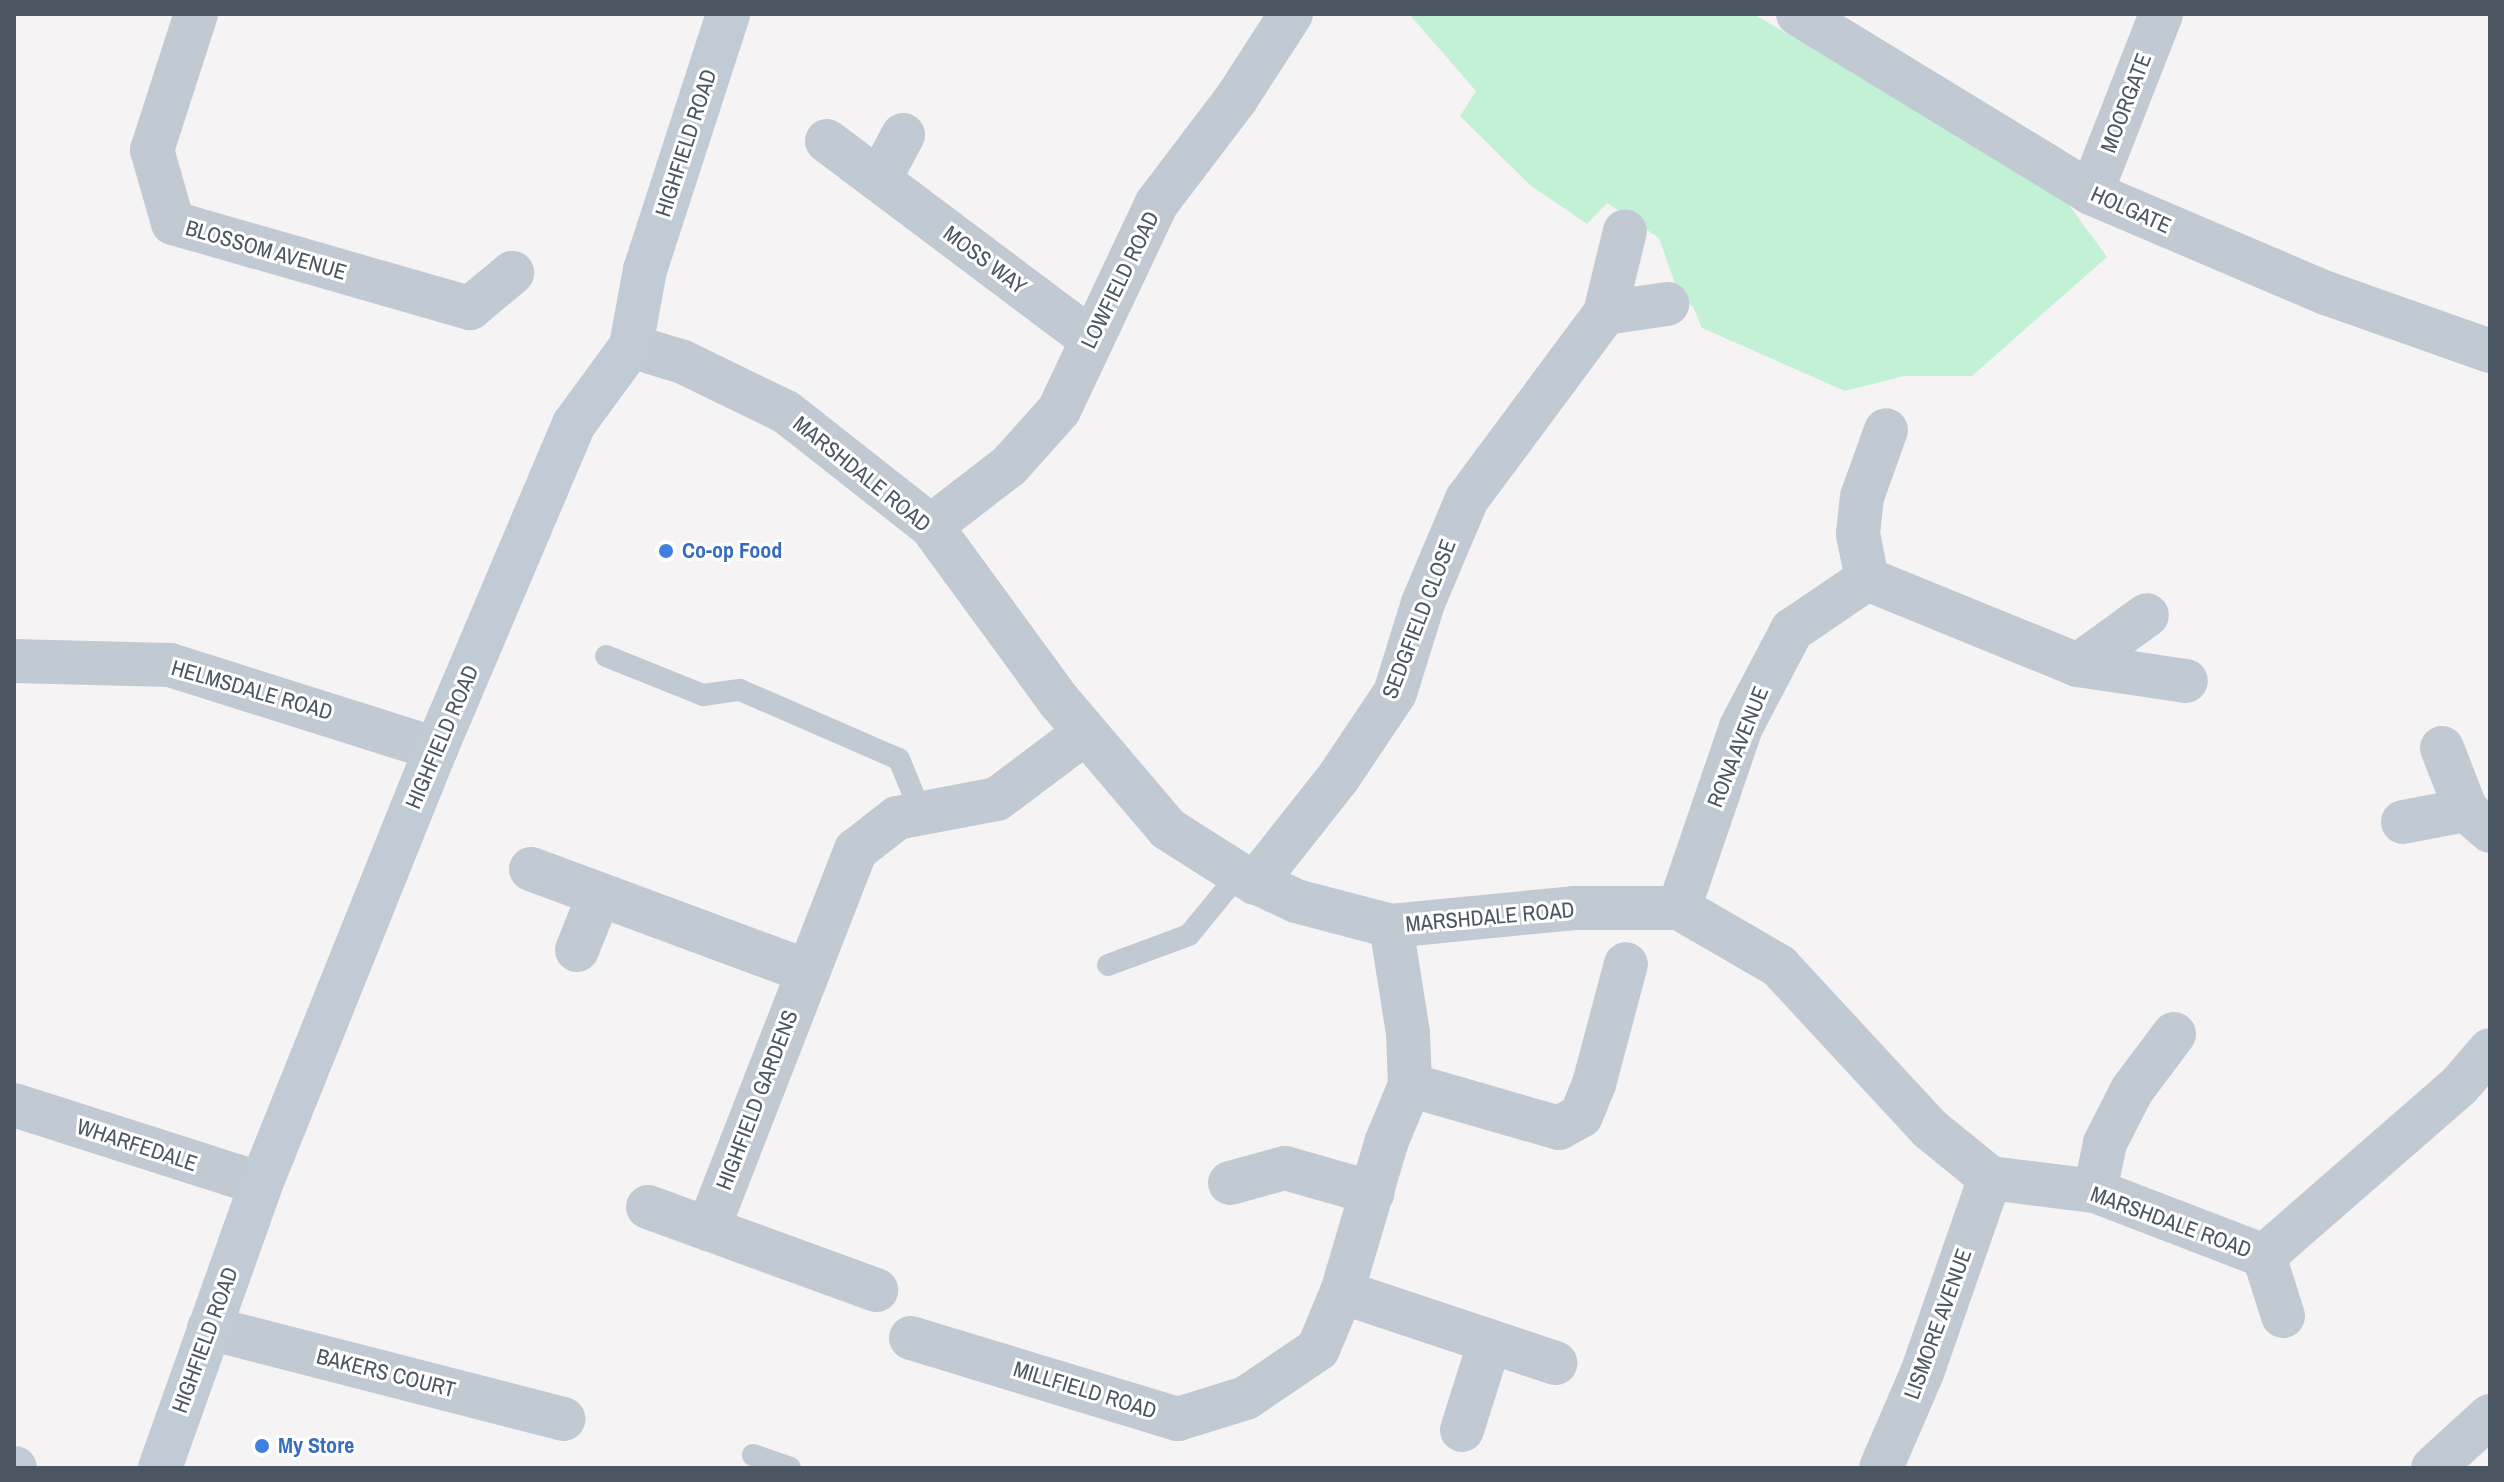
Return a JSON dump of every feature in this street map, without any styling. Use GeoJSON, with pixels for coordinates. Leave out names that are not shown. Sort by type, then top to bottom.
{"type":"FeatureCollection","features":[{"type":"Feature","properties":{"kind":"street","name":"BLOSSOM AVENUE"},"geometry":{"type":"LineString","coordinates":[[196,14],[152,150],[173,223],[470,308],[512,273]]}},
{"type":"Feature","properties":{"kind":"street","name":"HIGHFIELD ROAD"},"geometry":{"type":"LineString","coordinates":[[160,1468],[261,1184],[436,749],[574,424],[631,346],[645,270],[728,14]]}},
{"type":"Feature","properties":{"kind":"street","name":"LOWFIELD ROAD"},"geometry":{"type":"LineString","coordinates":[[931,526],[1009,466],[1059,410],[1157,203],[1236,99],[1291,14]]}},
{"type":"Feature","properties":{"kind":"street","name":"HOLGATE"},"geometry":{"type":"LineString","coordinates":[[1798,14],[2091,193],[2326,293],[2490,351]]}},
{"type":"Feature","properties":{"kind":"street","name":"MOORGATE"},"geometry":{"type":"LineString","coordinates":[[2091,193],[2161,14]]}},
{"type":"Feature","properties":{"kind":"street"},"geometry":{"type":"LineString","coordinates":[[879,180],[903,135]]}},
{"type":"Feature","properties":{"kind":"street","name":"MOSS WAY"},"geometry":{"type":"LineString","coordinates":[[827,141],[1091,339]]}},
{"type":"Feature","properties":{"kind":"street","name":"SEDGFIELD CLOSE"},"geometry":{"type":"LineString","coordinates":[[1247,879],[1338,778],[1395,693],[1423,603],[1467,499],[1605,313],[1625,231]]}},
{"type":"Feature","properties":{"kind":"street"},"geometry":{"type":"LineString","coordinates":[[1605,313],[1667,304]]}},
{"type":"Feature","properties":{"kind":"street","name":"MARSHDALE ROAD"},"geometry":{"type":"LineString","coordinates":[[631,346],[683,362],[786,412],[931,526],[1085,733],[1168,829],[1247,879],[1296,901],[1391,926],[1574,908],[1679,908]]}},
{"type":"Feature","properties":{"kind":"street"},"geometry":{"type":"LineString","coordinates":[[1886,430],[1862,497],[1858,534],[1867,579],[2078,665],[2186,681]]}},
{"type":"Feature","properties":{"kind":"street","name":"RONA AVENUE"},"geometry":{"type":"LineString","coordinates":[[1679,908],[1741,727],[1792,630],[1867,579]]}},
{"type":"Feature","properties":{"kind":"street"},"geometry":{"type":"LineString","coordinates":[[2078,665],[2147,615]]}},
{"type":"Feature","properties":{"kind":"street","name":"HELMSDALE ROAD"},"geometry":{"type":"LineString","coordinates":[[14,661],[170,665],[436,749]]}},
{"type":"Feature","properties":{"kind":"street","name":"HIGHFIELD GARDENS"},"geometry":{"type":"LineString","coordinates":[[708,1229],[856,850],[897,818],[997,799],[1085,733]]}},
{"type":"Feature","properties":{"kind":"street"},"geometry":{"type":"LineString","coordinates":[[2403,822],[2478,821],[2442,748]]}},
{"type":"Feature","properties":{"kind":"street"},"geometry":{"type":"LineString","coordinates":[[531,869],[807,971]]}},
{"type":"Feature","properties":{"kind":"street"},"geometry":{"type":"LineString","coordinates":[[577,950],[599,895]]}},
{"type":"Feature","properties":{"kind":"street"},"geometry":{"type":"LineString","coordinates":[[1679,908],[1779,966],[1930,1129],[1990,1178]]}},
{"type":"Feature","properties":{"kind":"street","name":"MILLFIELD ROAD"},"geometry":{"type":"LineString","coordinates":[[911,1338],[1178,1419],[1246,1398],[1318,1349],[1342,1292],[1410,1085],[1408,1033],[1391,926]]}},
{"type":"Feature","properties":{"kind":"street"},"geometry":{"type":"LineString","coordinates":[[1410,1085],[1559,1128],[1581,1116],[1594,1084],[1626,964]]}},
{"type":"Feature","properties":{"kind":"street"},"geometry":{"type":"LineString","coordinates":[[2095,1191],[2105,1143],[2132,1090],[2174,1034]]}},
{"type":"Feature","properties":{"kind":"street","name":"MARSHDALE ROAD"},"geometry":{"type":"LineString","coordinates":[[2264,1256],[2460,1085],[2490,1050]]}},
{"type":"Feature","properties":{"kind":"street","name":"WHARFEDALE"},"geometry":{"type":"LineString","coordinates":[[14,1105],[261,1184]]}},
{"type":"Feature","properties":{"kind":"street"},"geometry":{"type":"LineString","coordinates":[[1230,1183],[1285,1168],[1373,1193]]}},
{"type":"Feature","properties":{"kind":"street","name":"MARSHDALE ROAD"},"geometry":{"type":"LineString","coordinates":[[1990,1178],[2095,1191],[2264,1256]]}},
{"type":"Feature","properties":{"kind":"street","name":"LISMORE AVENUE"},"geometry":{"type":"LineString","coordinates":[[1881,1468],[1922,1373],[1990,1178]]}},
{"type":"Feature","properties":{"kind":"street"},"geometry":{"type":"LineString","coordinates":[[648,1207],[876,1290]]}},
{"type":"Feature","properties":{"kind":"street","name":"MARSHDALE ROAD"},"geometry":{"type":"LineString","coordinates":[[2264,1256],[2283,1316]]}},
{"type":"Feature","properties":{"kind":"street"},"geometry":{"type":"LineString","coordinates":[[1342,1292],[1556,1363]]}},
{"type":"Feature","properties":{"kind":"street","name":"BAKERS COURT"},"geometry":{"type":"LineString","coordinates":[[209,1328],[563,1419]]}},
{"type":"Feature","properties":{"kind":"street"},"geometry":{"type":"LineString","coordinates":[[1462,1430],[1490,1341]]}},
{"type":"Feature","properties":{"kind":"street"},"geometry":{"type":"LineString","coordinates":[[2433,1468],[2490,1416]]}},
{"type":"Feature","properties":{"kind":"lane"},"geometry":{"type":"LineString","coordinates":[[606,656],[703,695],[740,690],[899,759],[921,813]]}},
{"type":"Feature","properties":{"kind":"lane"},"geometry":{"type":"LineString","coordinates":[[1108,965],[1189,935],[1247,879]]}},
{"type":"Feature","properties":{"kind":"lane"},"geometry":{"type":"LineString","coordinates":[[753,1455],[790,1468]]}},
{"type":"Feature","properties":{"kind":"green space"},"geometry":{"type":"Polygon","coordinates":[[[1409,14],[1753,14],[1939,120],[2066,201],[2107,257],[1972,376],[1904,376],[1845,391],[1702,328],[1693,307],[1678,292],[1659,238],[1607,203],[1587,224],[1530,185],[1460,116],[1476,91],[1409,14]]]}},
{"type":"Feature","properties":{"kind":"place","name":"Co-op Food"},"geometry":{"type":"Point","coordinates":[666,551]}},
{"type":"Feature","properties":{"kind":"place","name":"My Store"},"geometry":{"type":"Point","coordinates":[262,1446]}}]}
